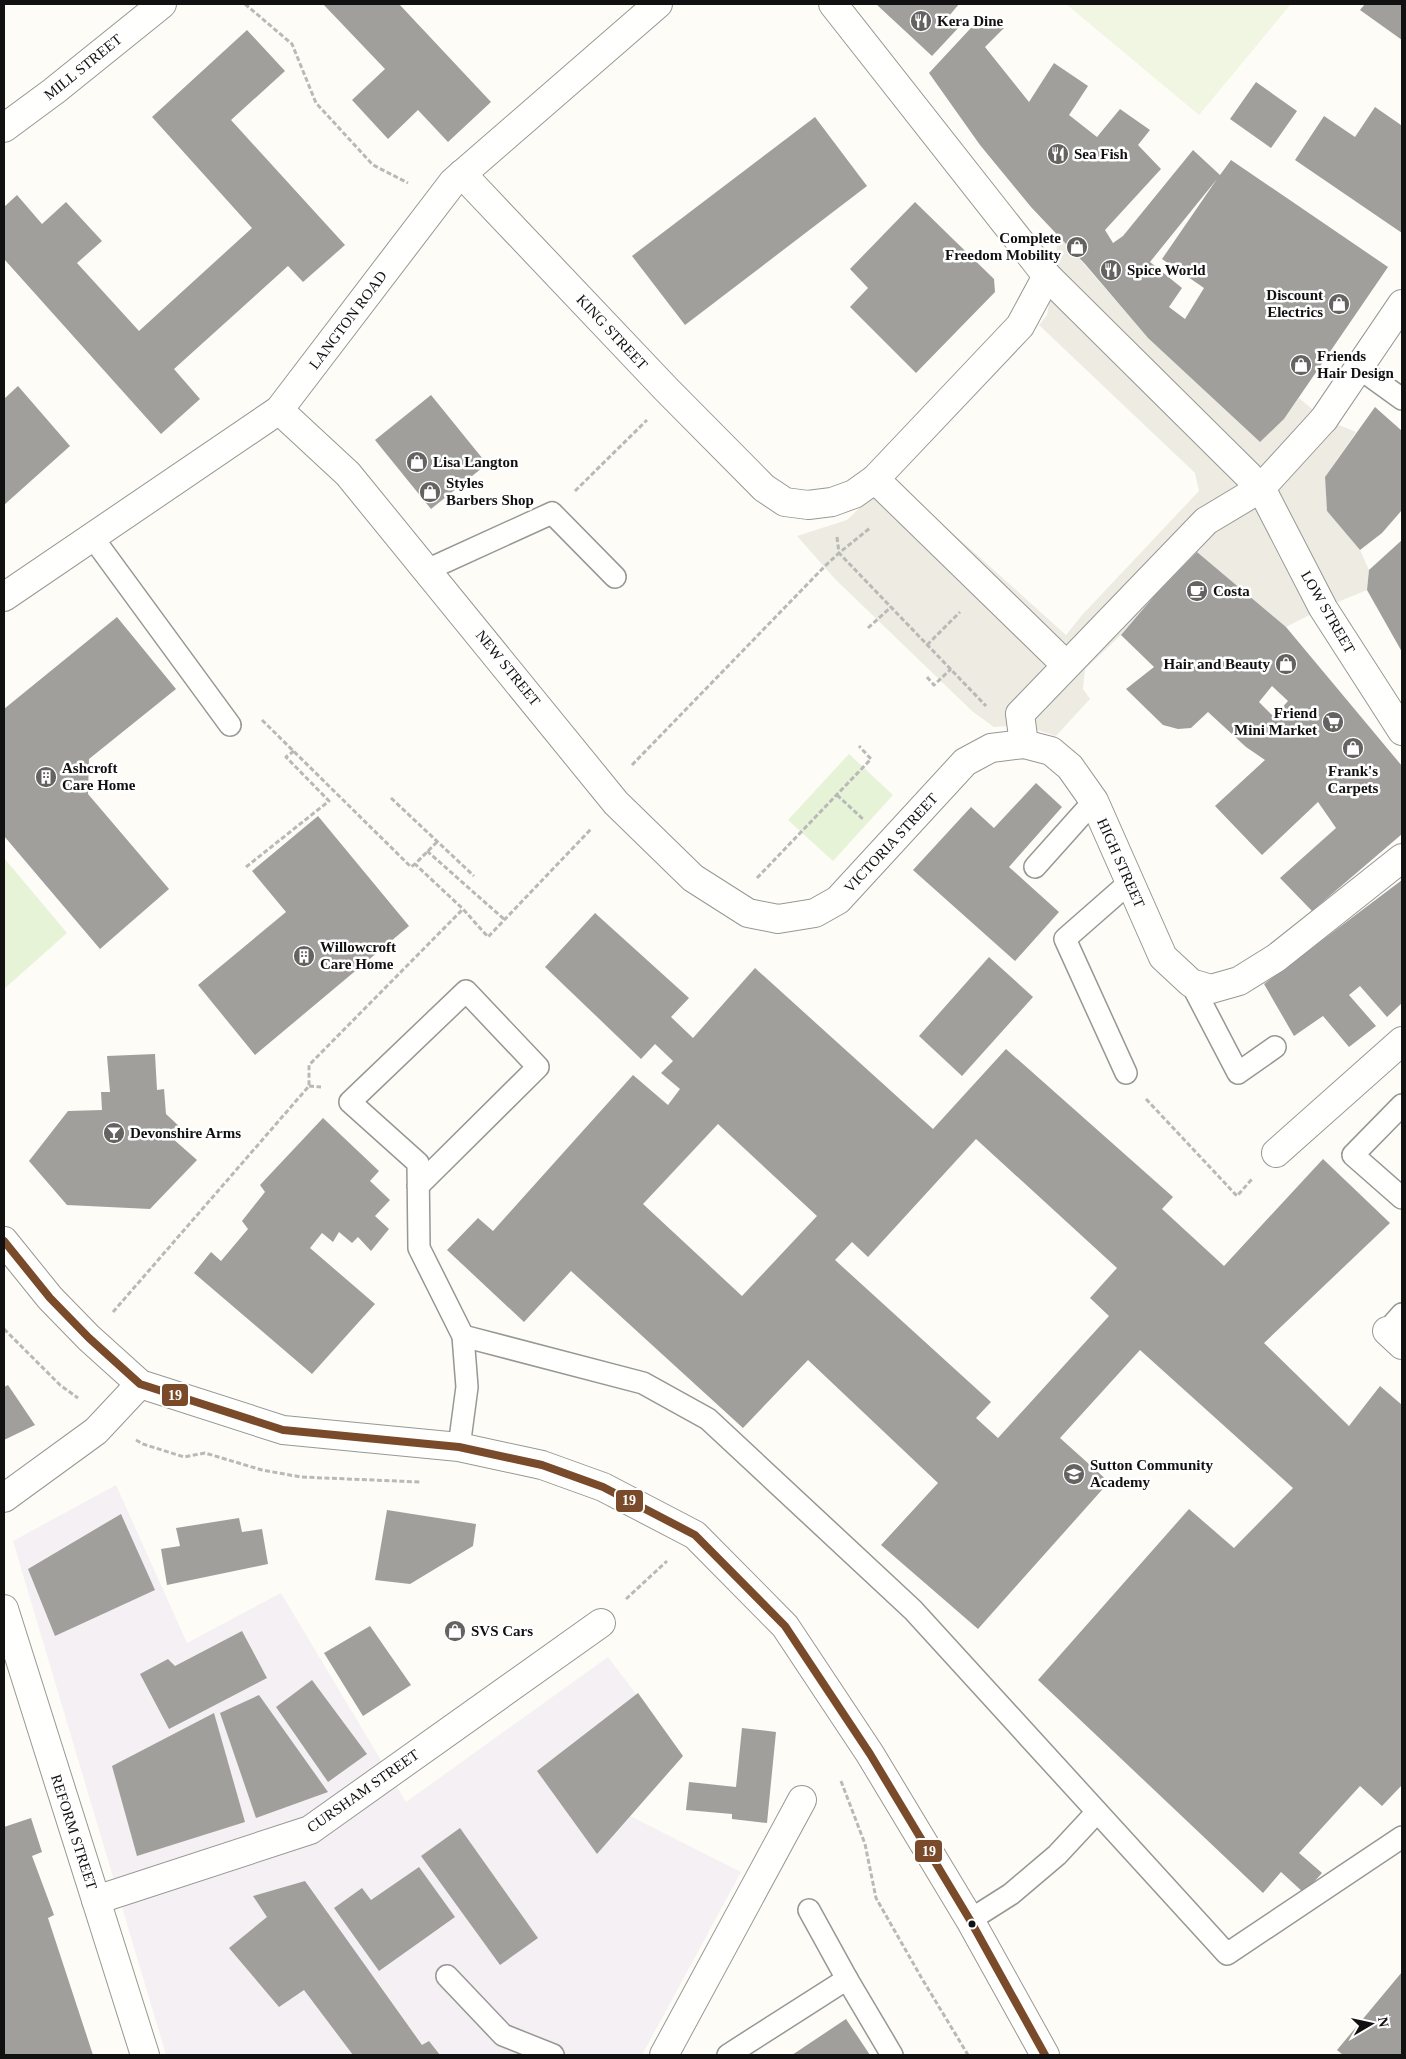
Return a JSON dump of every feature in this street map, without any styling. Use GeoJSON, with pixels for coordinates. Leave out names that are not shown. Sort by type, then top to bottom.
{"type":"FeatureCollection","features":[{"type":"Feature","properties":{"kind":"street","name":"MILL STREET"},"geometry":{"type":"LineString","coordinates":[[4,128],[54,91],[162,4]]}},
{"type":"Feature","properties":{"kind":"street","name":"LANGTON ROAD"},"geometry":{"type":"LineString","coordinates":[[4,597],[280,410],[452,182],[658,4]]}},
{"type":"Feature","properties":{"kind":"street","name":"LOW STREET"},"geometry":{"type":"LineString","coordinates":[[833,4],[1047,276],[1261,488],[1323,608],[1402,731]]}},
{"type":"Feature","properties":{"kind":"street","name":"KING STREET"},"geometry":{"type":"LineString","coordinates":[[462,174],[764,488],[786,502],[808,505],[832,502],[854,494],[875,479],[1020,326],[1047,276]]}},
{"type":"Feature","properties":{"kind":"street"},"geometry":{"type":"LineString","coordinates":[[1024,744],[1020,714],[1206,521],[1261,488],[1324,419],[1402,304]]}},
{"type":"Feature","properties":{"kind":"street","name":"NEW STREET"},"geometry":{"type":"LineString","coordinates":[[280,410],[348,474],[616,803],[693,878],[748,913]]}},
{"type":"Feature","properties":{"kind":"street"},"geometry":{"type":"LineString","coordinates":[[875,479],[1066,665]]}},
{"type":"Feature","properties":{"kind":"street","name":"VICTORIA STREET"},"geometry":{"type":"LineString","coordinates":[[748,913],[778,919],[815,912],[838,900],[965,762],[991,748],[1024,744]]}},
{"type":"Feature","properties":{"kind":"street","name":"HIGH STREET"},"geometry":{"type":"LineString","coordinates":[[1024,744],[1051,751],[1070,767],[1094,801],[1163,957],[1201,986]]}},
{"type":"Feature","properties":{"kind":"street"},"geometry":{"type":"LineString","coordinates":[[1201,986],[1239,981],[1276,958],[1402,858]]}},
{"type":"Feature","properties":{"kind":"street"},"geometry":{"type":"LineString","coordinates":[[1276,1153],[1402,1040]]}},
{"type":"Feature","properties":{"kind":"street"},"geometry":{"type":"LineString","coordinates":[[4,1241],[50,1298],[89,1338],[140,1384],[283,1430],[459,1447],[542,1465],[603,1487],[695,1535],[785,1626],[870,1754],[970,1920],[1045,2055]]}},
{"type":"Feature","properties":{"kind":"street"},"geometry":{"type":"LineString","coordinates":[[4,1498],[96,1431],[140,1384]]}},
{"type":"Feature","properties":{"kind":"street","name":"REFORM STREET"},"geometry":{"type":"LineString","coordinates":[[4,1609],[145,2055]]}},
{"type":"Feature","properties":{"kind":"street","name":"CURSHAM STREET"},"geometry":{"type":"LineString","coordinates":[[96,1900],[310,1830],[601,1622]]}},
{"type":"Feature","properties":{"kind":"street"},"geometry":{"type":"LineString","coordinates":[[664,2055],[802,1800]]}},
{"type":"Feature","properties":{"kind":"lane"},"geometry":{"type":"LineString","coordinates":[[1359,368],[1402,399]]}},
{"type":"Feature","properties":{"kind":"lane"},"geometry":{"type":"LineString","coordinates":[[426,570],[552,513],[615,577]]}},
{"type":"Feature","properties":{"kind":"lane"},"geometry":{"type":"LineString","coordinates":[[93,538],[230,725]]}},
{"type":"Feature","properties":{"kind":"lane"},"geometry":{"type":"LineString","coordinates":[[1035,867],[1094,801]]}},
{"type":"Feature","properties":{"kind":"lane"},"geometry":{"type":"LineString","coordinates":[[1126,1073],[1065,939],[1130,882]]}},
{"type":"Feature","properties":{"kind":"lane"},"geometry":{"type":"LineString","coordinates":[[1201,986],[1238,1073],[1275,1047]]}},
{"type":"Feature","properties":{"kind":"lane"},"geometry":{"type":"LineString","coordinates":[[418,1186],[538,1067],[466,991],[350,1102],[418,1163],[418,1186],[419,1248],[464,1336],[467,1387],[459,1447]]}},
{"type":"Feature","properties":{"kind":"lane"},"geometry":{"type":"LineString","coordinates":[[1402,1105],[1353,1155],[1402,1198]]}},
{"type":"Feature","properties":{"kind":"lane"},"geometry":{"type":"LineString","coordinates":[[464,1336],[643,1382],[708,1419],[913,1610],[1227,1954],[1402,1837]]}},
{"type":"Feature","properties":{"kind":"lane"},"geometry":{"type":"LineString","coordinates":[[970,1920],[1011,1894],[1057,1855],[1097,1812]]}},
{"type":"Feature","properties":{"kind":"lane"},"geometry":{"type":"LineString","coordinates":[[809,1910],[892,2055]]}},
{"type":"Feature","properties":{"kind":"lane"},"geometry":{"type":"LineString","coordinates":[[447,1976],[503,2035],[553,2055]]}},
{"type":"Feature","properties":{"kind":"lane"},"geometry":{"type":"LineString","coordinates":[[728,2055],[847,1979]]}},
{"type":"Feature","properties":{"kind":"path"},"geometry":{"type":"LineString","coordinates":[[245,4],[292,44],[316,103],[373,164],[440,200]]}},
{"type":"Feature","properties":{"kind":"path"},"geometry":{"type":"LineString","coordinates":[[552,513],[673,395]]}},
{"type":"Feature","properties":{"kind":"path"},"geometry":{"type":"LineString","coordinates":[[626,771],[839,552],[864,534],[897,501]]}},
{"type":"Feature","properties":{"kind":"path"},"geometry":{"type":"LineString","coordinates":[[832,502],[839,552],[989,709],[1020,714]]}},
{"type":"Feature","properties":{"kind":"path"},"geometry":{"type":"LineString","coordinates":[[868,628],[891,606]]}},
{"type":"Feature","properties":{"kind":"path"},"geometry":{"type":"LineString","coordinates":[[927,645],[950,622]]}},
{"type":"Feature","properties":{"kind":"path"},"geometry":{"type":"LineString","coordinates":[[927,677],[934,685],[951,669]]}},
{"type":"Feature","properties":{"kind":"path"},"geometry":{"type":"LineString","coordinates":[[257,714],[411,867],[437,842]]}},
{"type":"Feature","properties":{"kind":"path"},"geometry":{"type":"LineString","coordinates":[[753,882],[871,759],[859,746]]}},
{"type":"Feature","properties":{"kind":"path"},"geometry":{"type":"LineString","coordinates":[[246,867],[329,802],[286,757],[294,751]]}},
{"type":"Feature","properties":{"kind":"path"},"geometry":{"type":"LineString","coordinates":[[837,795],[865,821]]}},
{"type":"Feature","properties":{"kind":"path"},"geometry":{"type":"LineString","coordinates":[[391,798],[474,876]]}},
{"type":"Feature","properties":{"kind":"path"},"geometry":{"type":"LineString","coordinates":[[415,864],[463,909],[488,937],[594,827]]}},
{"type":"Feature","properties":{"kind":"path"},"geometry":{"type":"LineString","coordinates":[[427,851],[504,920]]}},
{"type":"Feature","properties":{"kind":"path"},"geometry":{"type":"LineString","coordinates":[[89,1338],[309,1086],[309,1065],[463,909]]}},
{"type":"Feature","properties":{"kind":"path"},"geometry":{"type":"LineString","coordinates":[[1126,1073],[1134,1086],[1237,1196],[1276,1153]]}},
{"type":"Feature","properties":{"kind":"path"},"geometry":{"type":"LineString","coordinates":[[601,1622],[695,1535]]}},
{"type":"Feature","properties":{"kind":"path"},"geometry":{"type":"LineString","coordinates":[[876,1898],[920,1977],[968,2055]]}},
{"type":"Feature","properties":{"kind":"shaded area"},"geometry":{"type":"Polygon","coordinates":[[[1058,234],[1148,338],[1260,442],[1284,419],[1299,398],[1324,419],[1356,432],[1325,477],[1327,511],[1360,550],[1369,570],[1367,590],[1323,608],[1286,627],[1197,552],[1155,595],[1121,635],[1085,669],[1083,689],[1090,699],[1056,736],[1022,725],[994,727],[972,711],[835,579],[797,536],[847,520],[882,486],[897,483],[1066,635],[1083,614],[1199,491],[1195,473],[1039,325],[1047,315],[1055,268],[1058,234]]]}},
{"type":"Feature","properties":{"kind":"shaded area"},"geometry":{"type":"Polygon","coordinates":[[[116,1485],[187,1643],[281,1593],[406,1802],[608,1657],[683,1756],[630,1816],[741,1872],[642,2055],[166,2055],[13,1541],[116,1485]]]}},
{"type":"Feature","properties":{"kind":"green space"},"geometry":{"type":"Polygon","coordinates":[[[1066,4],[1291,4],[1199,115],[1066,4]]]}},
{"type":"Feature","properties":{"kind":"green space"},"geometry":{"type":"Polygon","coordinates":[[[849,754],[893,795],[833,861],[788,820],[849,754]]]}},
{"type":"Feature","properties":{"kind":"green space"},"geometry":{"type":"Polygon","coordinates":[[[4,858],[67,933],[4,989],[4,858]]]}},
{"type":"Feature","properties":{"kind":"building"},"geometry":{"type":"Polygon","coordinates":[[[323,4],[399,4],[491,102],[448,142],[418,110],[388,139],[352,100],[385,69],[323,4]]]}},
{"type":"Feature","properties":{"kind":"building"},"geometry":{"type":"Polygon","coordinates":[[[876,4],[959,4],[949,16],[960,26],[932,56],[876,4]]]}},
{"type":"Feature","properties":{"kind":"building"},"geometry":{"type":"Polygon","coordinates":[[[1365,4],[1402,4],[1402,40],[1360,10],[1365,4]]]}},
{"type":"Feature","properties":{"kind":"building"},"geometry":{"type":"Polygon","coordinates":[[[983,15],[1004,28],[985,47],[1029,102],[1054,63],[1088,86],[1069,115],[1097,137],[1120,109],[1150,130],[1138,145],[1161,169],[1105,230],[1113,243],[1123,236],[1193,150],[1220,175],[1231,160],[1388,267],[1284,419],[1260,442],[1148,338],[1085,264],[1031,207],[980,145],[929,73],[983,15]],[[1217,179],[1150,262],[1182,288],[1169,307],[1185,319],[1204,288],[1162,259],[1217,179]]]}},
{"type":"Feature","properties":{"kind":"building"},"geometry":{"type":"Polygon","coordinates":[[[247,30],[285,71],[231,120],[345,245],[303,282],[288,266],[174,369],[200,399],[161,434],[4,259],[4,207],[17,195],[42,224],[66,202],[102,241],[77,263],[139,331],[252,228],[152,117],[247,30]]]}},
{"type":"Feature","properties":{"kind":"building"},"geometry":{"type":"Polygon","coordinates":[[[1256,82],[1297,111],[1271,148],[1230,119],[1256,82]]]}},
{"type":"Feature","properties":{"kind":"building"},"geometry":{"type":"Polygon","coordinates":[[[1375,107],[1401,125],[1402,123],[1402,233],[1295,160],[1324,116],[1355,137],[1375,107]]]}},
{"type":"Feature","properties":{"kind":"building"},"geometry":{"type":"Polygon","coordinates":[[[815,117],[867,186],[685,325],[632,256],[815,117]]]}},
{"type":"Feature","properties":{"kind":"building"},"geometry":{"type":"Polygon","coordinates":[[[915,202],[994,279],[995,292],[916,373],[850,307],[868,288],[850,269],[915,202]]]}},
{"type":"Feature","properties":{"kind":"building"},"geometry":{"type":"Polygon","coordinates":[[[18,386],[70,446],[4,505],[4,399],[18,386]]]}},
{"type":"Feature","properties":{"kind":"building"},"geometry":{"type":"Polygon","coordinates":[[[431,395],[487,464],[431,509],[375,440],[431,395]]]}},
{"type":"Feature","properties":{"kind":"building"},"geometry":{"type":"Polygon","coordinates":[[[1375,407],[1402,431],[1402,510],[1382,533],[1360,550],[1327,511],[1325,477],[1375,407]]]}},
{"type":"Feature","properties":{"kind":"building"},"geometry":{"type":"Polygon","coordinates":[[[1402,540],[1402,652],[1367,590],[1369,570],[1402,540]]]}},
{"type":"Feature","properties":{"kind":"building"},"geometry":{"type":"Polygon","coordinates":[[[1197,552],[1286,627],[1402,766],[1402,834],[1312,911],[1280,878],[1336,828],[1318,802],[1262,855],[1215,806],[1265,760],[1246,747],[1208,712],[1191,728],[1178,729],[1163,725],[1126,689],[1154,667],[1121,635],[1155,595],[1197,552]],[[1272,686],[1259,702],[1274,717],[1288,701],[1272,686]]]}},
{"type":"Feature","properties":{"kind":"building","name":"Ashcroft Care Home"},"geometry":{"type":"Polygon","coordinates":[[[117,617],[176,689],[89,759],[88,794],[169,889],[100,949],[4,836],[4,709],[117,617]]]}},
{"type":"Feature","properties":{"kind":"building"},"geometry":{"type":"Polygon","coordinates":[[[1036,783],[1062,807],[1009,867],[1059,912],[1015,961],[913,870],[971,807],[994,828],[1036,783]]]}},
{"type":"Feature","properties":{"kind":"building","name":"Willowcroft Care Home"},"geometry":{"type":"Polygon","coordinates":[[[318,816],[409,926],[255,1055],[198,985],[286,912],[252,871],[318,816]]]}},
{"type":"Feature","properties":{"kind":"building"},"geometry":{"type":"Polygon","coordinates":[[[1402,880],[1402,1003],[1387,1017],[1360,986],[1349,995],[1376,1026],[1349,1047],[1323,1016],[1294,1036],[1264,984],[1402,880]]]}},
{"type":"Feature","properties":{"kind":"building"},"geometry":{"type":"Polygon","coordinates":[[[595,913],[689,998],[671,1017],[693,1038],[755,968],[933,1129],[1006,1049],[1173,1197],[1162,1209],[1224,1266],[1323,1159],[1390,1223],[1264,1343],[1349,1426],[1380,1386],[1402,1405],[1402,1785],[1382,1806],[1360,1786],[1299,1853],[1322,1873],[1304,1893],[1281,1872],[1263,1893],[1038,1680],[1189,1509],[1234,1548],[1293,1488],[1140,1350],[1060,1438],[1109,1482],[978,1629],[881,1545],[938,1483],[808,1360],[743,1428],[571,1271],[524,1322],[447,1250],[478,1218],[493,1231],[633,1075],[668,1105],[680,1089],[661,1073],[673,1061],[655,1044],[641,1059],[545,967],[595,913]],[[718,1124],[643,1204],[742,1296],[817,1216],[718,1124]],[[976,1139],[868,1257],[852,1242],[835,1260],[991,1402],[976,1418],[998,1438],[1109,1316],[1090,1298],[1117,1268],[976,1139]]]}},
{"type":"Feature","properties":{"kind":"building"},"geometry":{"type":"Polygon","coordinates":[[[989,957],[1033,997],[962,1076],[919,1036],[989,957]]]}},
{"type":"Feature","properties":{"kind":"building","name":"Devonshire Arms"},"geometry":{"type":"Polygon","coordinates":[[[155,1054],[157,1090],[164,1089],[166,1114],[181,1128],[172,1138],[197,1160],[150,1209],[67,1205],[29,1161],[68,1111],[102,1110],[101,1092],[110,1092],[107,1056],[155,1054]]]}},
{"type":"Feature","properties":{"kind":"building"},"geometry":{"type":"Polygon","coordinates":[[[323,1118],[379,1171],[370,1181],[390,1200],[375,1216],[389,1229],[371,1251],[358,1237],[352,1243],[339,1232],[333,1242],[322,1233],[310,1248],[375,1304],[312,1374],[194,1273],[211,1252],[221,1261],[248,1229],[242,1221],[265,1192],[260,1185],[323,1118]]]}},
{"type":"Feature","properties":{"kind":"building"},"geometry":{"type":"Polygon","coordinates":[[[8,1385],[35,1425],[4,1440],[4,1387],[8,1385]]]}},
{"type":"Feature","properties":{"kind":"building"},"geometry":{"type":"Polygon","coordinates":[[[387,1510],[476,1524],[473,1546],[410,1584],[375,1580],[387,1510]]]}},
{"type":"Feature","properties":{"kind":"building"},"geometry":{"type":"Polygon","coordinates":[[[121,1514],[155,1590],[55,1636],[28,1569],[121,1514]]]}},
{"type":"Feature","properties":{"kind":"building"},"geometry":{"type":"Polygon","coordinates":[[[239,1518],[242,1532],[262,1529],[268,1564],[167,1585],[161,1549],[180,1546],[176,1528],[239,1518]]]}},
{"type":"Feature","properties":{"kind":"building"},"geometry":{"type":"Polygon","coordinates":[[[370,1626],[411,1685],[363,1716],[324,1653],[370,1626]]]}},
{"type":"Feature","properties":{"kind":"building"},"geometry":{"type":"Polygon","coordinates":[[[242,1631],[267,1678],[169,1729],[140,1674],[168,1659],[175,1666],[242,1631]]]}},
{"type":"Feature","properties":{"kind":"building"},"geometry":{"type":"Polygon","coordinates":[[[312,1680],[367,1754],[328,1782],[276,1707],[312,1680]]]}},
{"type":"Feature","properties":{"kind":"building"},"geometry":{"type":"Polygon","coordinates":[[[638,1693],[683,1756],[597,1854],[537,1771],[638,1693]]]}},
{"type":"Feature","properties":{"kind":"building"},"geometry":{"type":"Polygon","coordinates":[[[259,1695],[328,1792],[256,1818],[220,1713],[259,1695]]]}},
{"type":"Feature","properties":{"kind":"building"},"geometry":{"type":"Polygon","coordinates":[[[214,1713],[245,1822],[137,1856],[112,1766],[214,1713]]]}},
{"type":"Feature","properties":{"kind":"building"},"geometry":{"type":"Polygon","coordinates":[[[742,1728],[776,1732],[767,1823],[732,1819],[732,1814],[686,1810],[689,1782],[736,1787],[742,1728]]]}},
{"type":"Feature","properties":{"kind":"building"},"geometry":{"type":"Polygon","coordinates":[[[31,1818],[42,1852],[32,1856],[54,1915],[48,1918],[93,2055],[4,2055],[4,1827],[31,1818]]]}},
{"type":"Feature","properties":{"kind":"building"},"geometry":{"type":"Polygon","coordinates":[[[460,1828],[538,1938],[500,1965],[421,1856],[460,1828]]]}},
{"type":"Feature","properties":{"kind":"building"},"geometry":{"type":"Polygon","coordinates":[[[419,1867],[455,1917],[379,1971],[334,1908],[362,1888],[371,1900],[419,1867]]]}},
{"type":"Feature","properties":{"kind":"building"},"geometry":{"type":"Polygon","coordinates":[[[305,1881],[422,2045],[429,2041],[440,2055],[353,2055],[304,1990],[279,2007],[229,1948],[267,1917],[253,1896],[305,1881]]]}},
{"type":"Feature","properties":{"kind":"building"},"geometry":{"type":"Polygon","coordinates":[[[1402,1972],[1402,2055],[1343,2055],[1337,2050],[1402,1972]]]}},
{"type":"Feature","properties":{"kind":"building"},"geometry":{"type":"Polygon","coordinates":[[[846,2019],[870,2055],[792,2055],[846,2019]]]}},
{"type":"Feature","properties":{"kind":"transit line","name":"19"},"geometry":{"type":"LineString","coordinates":[[4,1241],[50,1298],[89,1338],[140,1384],[283,1430],[459,1447],[542,1465],[603,1487],[695,1535],[785,1626],[870,1754],[970,1920],[1045,2055]]}},
{"type":"Feature","properties":{"kind":"place","name":"Kera Dine"},"geometry":{"type":"Point","coordinates":[921,21]}},
{"type":"Feature","properties":{"kind":"place","name":"Sea Fish"},"geometry":{"type":"Point","coordinates":[1058,154]}},
{"type":"Feature","properties":{"kind":"place","name":"Complete Freedom Mobility"},"geometry":{"type":"Point","coordinates":[1077,247]}},
{"type":"Feature","properties":{"kind":"place","name":"Spice World"},"geometry":{"type":"Point","coordinates":[1111,270]}},
{"type":"Feature","properties":{"kind":"place","name":"Discount Electrics"},"geometry":{"type":"Point","coordinates":[1339,304]}},
{"type":"Feature","properties":{"kind":"place","name":"Friends Hair Design"},"geometry":{"type":"Point","coordinates":[1301,365]}},
{"type":"Feature","properties":{"kind":"place","name":"Lisa Langton"},"geometry":{"type":"Point","coordinates":[417,462]}},
{"type":"Feature","properties":{"kind":"place","name":"Styles Barbers Shop"},"geometry":{"type":"Point","coordinates":[430,492]}},
{"type":"Feature","properties":{"kind":"place","name":"Costa"},"geometry":{"type":"Point","coordinates":[1197,591]}},
{"type":"Feature","properties":{"kind":"place","name":"Hair and Beauty"},"geometry":{"type":"Point","coordinates":[1286,664]}},
{"type":"Feature","properties":{"kind":"place","name":"Friend Mini Market"},"geometry":{"type":"Point","coordinates":[1333,722]}},
{"type":"Feature","properties":{"kind":"place","name":"Frank's Carpets"},"geometry":{"type":"Point","coordinates":[1353,748]}},
{"type":"Feature","properties":{"kind":"place","name":"Ashcroft Care Home"},"geometry":{"type":"Point","coordinates":[46,777]}},
{"type":"Feature","properties":{"kind":"place","name":"Willowcroft Care Home"},"geometry":{"type":"Point","coordinates":[304,956]}},
{"type":"Feature","properties":{"kind":"place","name":"Devonshire Arms"},"geometry":{"type":"Point","coordinates":[114,1133]}},
{"type":"Feature","properties":{"kind":"place","name":"Sutton Community Academy"},"geometry":{"type":"Point","coordinates":[1074,1474]}},
{"type":"Feature","properties":{"kind":"place","name":"SVS Cars"},"geometry":{"type":"Point","coordinates":[455,1631]}}]}
